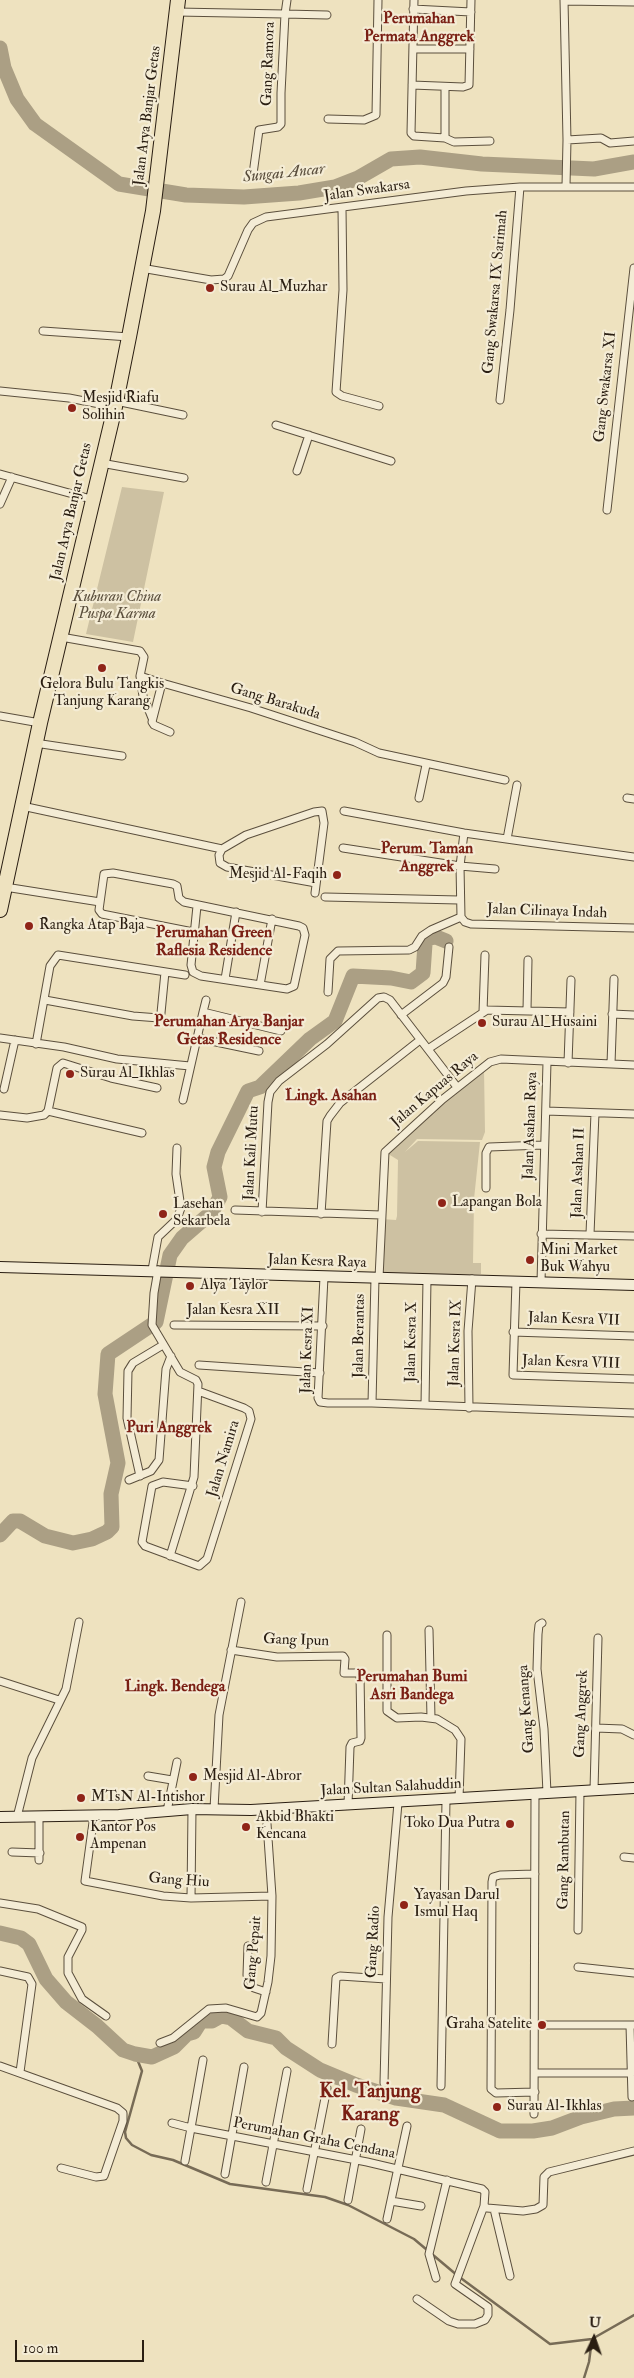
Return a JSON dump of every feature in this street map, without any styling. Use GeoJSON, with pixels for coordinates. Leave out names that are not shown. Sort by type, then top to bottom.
{"type":"FeatureCollection","features":[{"type":"Feature","properties":{"kind":"highway","name":"Jalan Arya Banjar Getas"},"geometry":{"type":"LineString","coordinates":[[0,910],[35,743],[129,338],[153,211],[178,6]]}},
{"type":"Feature","properties":{"kind":"main road","name":"Jalan Kesra Raya"},"geometry":{"type":"LineString","coordinates":[[0,1267],[159,1270],[324,1277],[472,1279],[634,1285]]}},
{"type":"Feature","properties":{"kind":"main road","name":"Jalan Sultan Salahuddin"},"geometry":{"type":"LineString","coordinates":[[0,1817],[398,1803],[634,1788]]}},
{"type":"Feature","properties":{"kind":"street"},"geometry":{"type":"LineString","coordinates":[[287,0],[285,14],[327,15]]}},
{"type":"Feature","properties":{"kind":"street"},"geometry":{"type":"LineString","coordinates":[[328,119],[364,120],[376,115],[378,0]]}},
{"type":"Feature","properties":{"kind":"street"},"geometry":{"type":"LineString","coordinates":[[414,0],[411,133],[414,136],[445,138],[454,142],[490,142]]}},
{"type":"Feature","properties":{"kind":"street"},"geometry":{"type":"LineString","coordinates":[[412,85],[463,87],[469,85],[471,0]]}},
{"type":"Feature","properties":{"kind":"street"},"geometry":{"type":"LineString","coordinates":[[566,184],[564,0],[634,2]]}},
{"type":"Feature","properties":{"kind":"street","name":"Gang Ramora"},"geometry":{"type":"LineString","coordinates":[[178,6],[285,14],[280,93],[281,124],[278,127],[259,130],[253,174]]}},
{"type":"Feature","properties":{"kind":"street"},"geometry":{"type":"LineString","coordinates":[[413,8],[470,12]]}},
{"type":"Feature","properties":{"kind":"street"},"geometry":{"type":"LineString","coordinates":[[413,49],[470,49]]}},
{"type":"Feature","properties":{"kind":"street"},"geometry":{"type":"LineString","coordinates":[[445,86],[445,138]]}},
{"type":"Feature","properties":{"kind":"street"},"geometry":{"type":"LineString","coordinates":[[567,140],[601,138],[610,143],[634,141]]}},
{"type":"Feature","properties":{"kind":"street","name":"Jalan Swakarsa"},"geometry":{"type":"LineString","coordinates":[[141,268],[211,280],[224,279],[228,276],[248,230],[257,221],[266,217],[466,191],[566,184],[634,187]]}},
{"type":"Feature","properties":{"kind":"street","name":"Gang Swakarsa IX Sarimah"},"geometry":{"type":"LineString","coordinates":[[500,400],[510,310],[520,187]]}},
{"type":"Feature","properties":{"kind":"street"},"geometry":{"type":"LineString","coordinates":[[342,208],[343,290],[336,392],[342,396],[378,406]]}},
{"type":"Feature","properties":{"kind":"street","name":"Gang Swakarsa XI"},"geometry":{"type":"LineString","coordinates":[[607,510],[634,268]]}},
{"type":"Feature","properties":{"kind":"street"},"geometry":{"type":"LineString","coordinates":[[43,331],[129,338]]}},
{"type":"Feature","properties":{"kind":"street"},"geometry":{"type":"LineString","coordinates":[[0,391],[45,394],[182,415]]}},
{"type":"Feature","properties":{"kind":"street"},"geometry":{"type":"LineString","coordinates":[[276,425],[391,461]]}},
{"type":"Feature","properties":{"kind":"street"},"geometry":{"type":"LineString","coordinates":[[297,471],[309,435]]}},
{"type":"Feature","properties":{"kind":"street"},"geometry":{"type":"LineString","coordinates":[[101,463],[184,478]]}},
{"type":"Feature","properties":{"kind":"street"},"geometry":{"type":"LineString","coordinates":[[0,474],[91,499]]}},
{"type":"Feature","properties":{"kind":"street"},"geometry":{"type":"LineString","coordinates":[[0,504],[12,476]]}},
{"type":"Feature","properties":{"kind":"street"},"geometry":{"type":"LineString","coordinates":[[60,637],[140,651],[144,657],[140,676],[143,696],[154,725],[170,732]]}},
{"type":"Feature","properties":{"kind":"street","name":"Gang Barakuda"},"geometry":{"type":"LineString","coordinates":[[140,676],[251,708],[355,742],[379,753],[426,765],[505,780]]}},
{"type":"Feature","properties":{"kind":"street"},"geometry":{"type":"LineString","coordinates":[[152,718],[162,683]]}},
{"type":"Feature","properties":{"kind":"street"},"geometry":{"type":"LineString","coordinates":[[0,716],[40,723]]}},
{"type":"Feature","properties":{"kind":"street"},"geometry":{"type":"LineString","coordinates":[[35,743],[122,756]]}},
{"type":"Feature","properties":{"kind":"street"},"geometry":{"type":"LineString","coordinates":[[419,798],[426,765]]}},
{"type":"Feature","properties":{"kind":"street"},"geometry":{"type":"LineString","coordinates":[[510,839],[517,785]]}},
{"type":"Feature","properties":{"kind":"street"},"geometry":{"type":"LineString","coordinates":[[22,806],[222,849],[251,833],[322,811],[324,824],[316,893]]}},
{"type":"Feature","properties":{"kind":"street"},"geometry":{"type":"LineString","coordinates":[[344,811],[464,833],[634,857]]}},
{"type":"Feature","properties":{"kind":"street"},"geometry":{"type":"LineString","coordinates":[[328,992],[330,959],[338,951],[409,950],[415,948],[422,936],[461,917],[459,900],[460,866],[464,833]]}},
{"type":"Feature","properties":{"kind":"street"},"geometry":{"type":"LineString","coordinates":[[343,848],[460,866],[495,869]]}},
{"type":"Feature","properties":{"kind":"street"},"geometry":{"type":"LineString","coordinates":[[222,849],[219,861],[227,867],[316,884]]}},
{"type":"Feature","properties":{"kind":"street"},"geometry":{"type":"LineString","coordinates":[[193,932],[104,915],[99,910],[102,877],[106,873],[113,872],[173,884],[177,886],[181,900],[197,906],[236,912],[299,926],[304,932],[294,986],[287,989],[201,976],[193,972],[193,932],[197,906]]}},
{"type":"Feature","properties":{"kind":"street"},"geometry":{"type":"LineString","coordinates":[[5,887],[100,902]]}},
{"type":"Feature","properties":{"kind":"street"},"geometry":{"type":"LineString","coordinates":[[325,897],[459,900]]}},
{"type":"Feature","properties":{"kind":"street"},"geometry":{"type":"LineString","coordinates":[[225,979],[236,912]]}},
{"type":"Feature","properties":{"kind":"street","name":"Jalan Cilinaya Indah"},"geometry":{"type":"LineString","coordinates":[[461,917],[465,922],[471,924],[634,928]]}},
{"type":"Feature","properties":{"kind":"street"},"geometry":{"type":"LineString","coordinates":[[260,985],[272,920]]}},
{"type":"Feature","properties":{"kind":"street"},"geometry":{"type":"LineString","coordinates":[[401,1015],[444,983],[449,947]]}},
{"type":"Feature","properties":{"kind":"street"},"geometry":{"type":"LineString","coordinates":[[36,1044],[50,966],[58,955],[184,976]]}},
{"type":"Feature","properties":{"kind":"street"},"geometry":{"type":"LineString","coordinates":[[483,1012],[485,955]]}},
{"type":"Feature","properties":{"kind":"street"},"geometry":{"type":"LineString","coordinates":[[526,1010],[528,960]]}},
{"type":"Feature","properties":{"kind":"street"},"geometry":{"type":"LineString","coordinates":[[45,1000],[133,1016],[158,1018],[161,1013],[165,972]]}},
{"type":"Feature","properties":{"kind":"street"},"geometry":{"type":"LineString","coordinates":[[611,1064],[614,979]]}},
{"type":"Feature","properties":{"kind":"street"},"geometry":{"type":"LineString","coordinates":[[568,1063],[571,980]]}},
{"type":"Feature","properties":{"kind":"street","name":"Jalan Kali Mutu"},"geometry":{"type":"LineString","coordinates":[[262,1212],[268,1102],[272,1088],[378,998],[389,999],[457,1087]]}},
{"type":"Feature","properties":{"kind":"street"},"geometry":{"type":"LineString","coordinates":[[183,1100],[206,1000]]}},
{"type":"Feature","properties":{"kind":"street"},"geometry":{"type":"LineString","coordinates":[[428,1049],[490,1009],[570,1012]]}},
{"type":"Feature","properties":{"kind":"street"},"geometry":{"type":"LineString","coordinates":[[203,1012],[281,1031]]}},
{"type":"Feature","properties":{"kind":"street"},"geometry":{"type":"LineString","coordinates":[[612,1014],[634,1015]]}},
{"type":"Feature","properties":{"kind":"street"},"geometry":{"type":"LineString","coordinates":[[0,1038],[64,1047],[117,1059],[190,1066]]}},
{"type":"Feature","properties":{"kind":"street"},"geometry":{"type":"LineString","coordinates":[[197,1038],[259,1051]]}},
{"type":"Feature","properties":{"kind":"street"},"geometry":{"type":"LineString","coordinates":[[4,1089],[15,1040]]}},
{"type":"Feature","properties":{"kind":"street"},"geometry":{"type":"LineString","coordinates":[[321,1214],[325,1144],[330,1116],[340,1103],[420,1040]]}},
{"type":"Feature","properties":{"kind":"street","name":"Jalan Kapuas Raya"},"geometry":{"type":"LineString","coordinates":[[377,1278],[383,1160],[386,1148],[457,1087],[490,1062],[501,1059],[634,1065]]}},
{"type":"Feature","properties":{"kind":"street"},"geometry":{"type":"LineString","coordinates":[[0,1115],[37,1118],[44,1116],[48,1111],[57,1068],[63,1062],[111,1078],[157,1088]]}},
{"type":"Feature","properties":{"kind":"street","name":"Jalan Asahan Raya"},"geometry":{"type":"LineString","coordinates":[[540,1282],[546,1062]]}},
{"type":"Feature","properties":{"kind":"street"},"geometry":{"type":"LineString","coordinates":[[48,1111],[142,1133]]}},
{"type":"Feature","properties":{"kind":"street"},"geometry":{"type":"LineString","coordinates":[[546,1111],[634,1114]]}},
{"type":"Feature","properties":{"kind":"street","name":"Jalan Asahan II"},"geometry":{"type":"LineString","coordinates":[[590,1234],[595,1113]]}},
{"type":"Feature","properties":{"kind":"street"},"geometry":{"type":"LineString","coordinates":[[486,1188],[486,1153],[489,1147],[543,1145]]}},
{"type":"Feature","properties":{"kind":"street"},"geometry":{"type":"LineString","coordinates":[[177,1148],[176,1174],[181,1208],[177,1219],[158,1237],[159,1270],[154,1293],[152,1319],[154,1329],[182,1374],[198,1381],[193,1486],[170,1556],[145,1546],[142,1542],[150,1492],[154,1484],[160,1482],[193,1486]]}},
{"type":"Feature","properties":{"kind":"street"},"geometry":{"type":"LineString","coordinates":[[235,1210],[381,1215]]}},
{"type":"Feature","properties":{"kind":"street"},"geometry":{"type":"LineString","coordinates":[[541,1234],[634,1236]]}},
{"type":"Feature","properties":{"kind":"street","name":"Jalan Kesra XI"},"geometry":{"type":"LineString","coordinates":[[324,1277],[320,1402],[372,1403]]}},
{"type":"Feature","properties":{"kind":"street","name":"Jalan Berantas"},"geometry":{"type":"LineString","coordinates":[[372,1403],[377,1278]]}},
{"type":"Feature","properties":{"kind":"street","name":"Jalan Kesra X"},"geometry":{"type":"LineString","coordinates":[[425,1405],[427,1279]]}},
{"type":"Feature","properties":{"kind":"street","name":"Jalan Kesra IX"},"geometry":{"type":"LineString","coordinates":[[468,1408],[468,1331],[472,1279]]}},
{"type":"Feature","properties":{"kind":"street"},"geometry":{"type":"LineString","coordinates":[[513,1332],[516,1281]]}},
{"type":"Feature","properties":{"kind":"street","name":"Jalan Kesra XII"},"geometry":{"type":"LineString","coordinates":[[174,1325],[323,1326]]}},
{"type":"Feature","properties":{"kind":"street","name":"Jalan Kesra VII"},"geometry":{"type":"LineString","coordinates":[[513,1332],[634,1336]]}},
{"type":"Feature","properties":{"kind":"street","name":"Jalan Kesra VIII"},"geometry":{"type":"LineString","coordinates":[[513,1332],[512,1369],[515,1376],[634,1379]]}},
{"type":"Feature","properties":{"kind":"street"},"geometry":{"type":"LineString","coordinates":[[140,1476],[128,1418],[128,1371],[133,1363],[163,1344]]}},
{"type":"Feature","properties":{"kind":"street"},"geometry":{"type":"LineString","coordinates":[[129,1480],[154,1470],[159,1460],[166,1370],[170,1356]]}},
{"type":"Feature","properties":{"kind":"street"},"geometry":{"type":"LineString","coordinates":[[199,1365],[320,1373]]}},
{"type":"Feature","properties":{"kind":"street","name":"Jalan Namira"},"geometry":{"type":"LineString","coordinates":[[170,1556],[196,1566],[202,1565],[207,1559],[251,1417],[244,1408],[198,1391]]}},
{"type":"Feature","properties":{"kind":"street"},"geometry":{"type":"LineString","coordinates":[[372,1403],[634,1413]]}},
{"type":"Feature","properties":{"kind":"street"},"geometry":{"type":"LineString","coordinates":[[214,1809],[219,1715],[241,1602]]}},
{"type":"Feature","properties":{"kind":"street"},"geometry":{"type":"LineString","coordinates":[[17,1816],[32,1758],[59,1700],[66,1690],[79,1622]]}},
{"type":"Feature","properties":{"kind":"street","name":"Gang Kenanga"},"geometry":{"type":"LineString","coordinates":[[542,1624],[539,1625],[536,1669],[544,1729],[547,1793]]}},
{"type":"Feature","properties":{"kind":"street"},"geometry":{"type":"LineString","coordinates":[[428,1630],[431,1718]]}},
{"type":"Feature","properties":{"kind":"street"},"geometry":{"type":"LineString","coordinates":[[388,1635],[387,1711],[397,1718],[431,1718],[451,1726],[460,1739],[459,1800]]}},
{"type":"Feature","properties":{"kind":"street","name":"Gang Anggrek"},"geometry":{"type":"LineString","coordinates":[[594,1790],[598,1638]]}},
{"type":"Feature","properties":{"kind":"street","name":"Gang Ipun"},"geometry":{"type":"LineString","coordinates":[[231,1650],[277,1657],[344,1656],[344,1672],[360,1673],[362,1685],[361,1738],[360,1741],[352,1743],[350,1747],[348,1805]]}},
{"type":"Feature","properties":{"kind":"street"},"geometry":{"type":"LineString","coordinates":[[0,1681],[59,1700]]}},
{"type":"Feature","properties":{"kind":"street"},"geometry":{"type":"LineString","coordinates":[[596,1728],[622,1729],[634,1735]]}},
{"type":"Feature","properties":{"kind":"street"},"geometry":{"type":"LineString","coordinates":[[166,1811],[177,1762]]}},
{"type":"Feature","properties":{"kind":"street"},"geometry":{"type":"LineString","coordinates":[[148,1776],[172,1780]]}},
{"type":"Feature","properties":{"kind":"street","name":"Gang Rambutan"},"geometry":{"type":"LineString","coordinates":[[578,1930],[580,1791]]}},
{"type":"Feature","properties":{"kind":"street"},"geometry":{"type":"LineString","coordinates":[[534,2114],[535,1793]]}},
{"type":"Feature","properties":{"kind":"street"},"geometry":{"type":"LineString","coordinates":[[441,2086],[446,1800]]}},
{"type":"Feature","properties":{"kind":"street","name":"Gang Radio"},"geometry":{"type":"LineString","coordinates":[[384,2084],[388,1917],[398,1803]]}},
{"type":"Feature","properties":{"kind":"street"},"geometry":{"type":"LineString","coordinates":[[191,1898],[192,1809]]}},
{"type":"Feature","properties":{"kind":"street","name":"Gang Pepait"},"geometry":{"type":"LineString","coordinates":[[160,2043],[173,2038],[200,2014],[209,2009],[226,2008],[258,2017],[266,1992],[271,1956],[272,1896],[266,1809]]}},
{"type":"Feature","properties":{"kind":"street","name":"Gang Hiu"},"geometry":{"type":"LineString","coordinates":[[94,1815],[85,1881],[163,1896],[191,1898],[272,1896]]}},
{"type":"Feature","properties":{"kind":"street"},"geometry":{"type":"LineString","coordinates":[[12,1852],[39,1856],[39,1817]]}},
{"type":"Feature","properties":{"kind":"street"},"geometry":{"type":"LineString","coordinates":[[624,1858],[634,1858]]}},
{"type":"Feature","properties":{"kind":"street"},"geometry":{"type":"LineString","coordinates":[[535,1874],[502,1874],[493,1877],[491,1890],[492,2090],[496,2093],[535,2092]]}},
{"type":"Feature","properties":{"kind":"street"},"geometry":{"type":"LineString","coordinates":[[0,1903],[38,1909],[82,1927],[68,1957],[68,1973],[82,1999],[106,2016]]}},
{"type":"Feature","properties":{"kind":"street"},"geometry":{"type":"LineString","coordinates":[[248,1946],[247,1975],[254,1988],[266,1992]]}},
{"type":"Feature","properties":{"kind":"street"},"geometry":{"type":"LineString","coordinates":[[578,1967],[634,1973]]}},
{"type":"Feature","properties":{"kind":"street"},"geometry":{"type":"LineString","coordinates":[[0,1971],[28,1977],[32,1984],[20,2072]]}},
{"type":"Feature","properties":{"kind":"street"},"geometry":{"type":"LineString","coordinates":[[332,2044],[336,1978],[386,1979]]}},
{"type":"Feature","properties":{"kind":"street"},"geometry":{"type":"LineString","coordinates":[[491,2025],[632,2025],[632,2097]]}},
{"type":"Feature","properties":{"kind":"street"},"geometry":{"type":"LineString","coordinates":[[185,2161],[203,2060]]}},
{"type":"Feature","properties":{"kind":"street"},"geometry":{"type":"LineString","coordinates":[[0,2066],[117,2108],[123,2113],[123,2120],[104,2176],[96,2177],[61,2168]]}},
{"type":"Feature","properties":{"kind":"street"},"geometry":{"type":"LineString","coordinates":[[224,2174],[244,2068]]}},
{"type":"Feature","properties":{"kind":"street"},"geometry":{"type":"LineString","coordinates":[[266,2182],[287,2070]]}},
{"type":"Feature","properties":{"kind":"street"},"geometry":{"type":"LineString","coordinates":[[535,2073],[631,2073]]}},
{"type":"Feature","properties":{"kind":"street"},"geometry":{"type":"LineString","coordinates":[[307,2189],[327,2088]]}},
{"type":"Feature","properties":{"kind":"street","name":"Perumahan Graha Cendana"},"geometry":{"type":"LineString","coordinates":[[172,2123],[273,2145],[356,2160],[482,2189],[485,2192],[484,2206]]}},
{"type":"Feature","properties":{"kind":"street"},"geometry":{"type":"LineString","coordinates":[[387,2219],[407,2126]]}},
{"type":"Feature","properties":{"kind":"street"},"geometry":{"type":"LineString","coordinates":[[348,2200],[361,2129]]}},
{"type":"Feature","properties":{"kind":"street"},"geometry":{"type":"LineString","coordinates":[[417,2299],[449,2321],[458,2324],[475,2324],[485,2320],[488,2315],[488,2307],[456,2286],[484,2206],[494,2209],[523,2211],[536,2209],[543,2205],[544,2177],[549,2172],[634,2151]]}},
{"type":"Feature","properties":{"kind":"street"},"geometry":{"type":"LineString","coordinates":[[436,2278],[429,2254],[447,2180]]}},
{"type":"Feature","properties":{"kind":"street"},"geometry":{"type":"LineString","coordinates":[[391,2201],[421,2206]]}},
{"type":"Feature","properties":{"kind":"street"},"geometry":{"type":"LineString","coordinates":[[494,2209],[510,2276]]}},
{"type":"Feature","properties":{"kind":"green space","name":"Kuburan China Puspa Karma"},"geometry":{"type":"Polygon","coordinates":[[[122,487],[164,492],[133,642],[86,634],[122,487]]]}},
{"type":"Feature","properties":{"kind":"green space"},"geometry":{"type":"Polygon","coordinates":[[[484,1069],[485,1132],[482,1140],[417,1139],[405,1152],[418,1141],[480,1142],[474,1199],[473,1263],[481,1263],[481,1274],[380,1274],[381,1219],[396,1220],[397,1216],[398,1160],[385,1152],[484,1069]]]}},
{"type":"Feature","properties":{"kind":"waterway","name":"Sungai Ancar"},"geometry":{"type":"LineString","coordinates":[[0,48],[4,68],[17,99],[35,124],[119,184],[186,195],[244,197],[299,193],[335,187],[358,178],[391,159],[420,157],[482,164],[594,169],[634,162]]}},
{"type":"Feature","properties":{"kind":"waterway"},"geometry":{"type":"LineString","coordinates":[[0,1535],[13,1521],[20,1521],[45,1536],[73,1543],[92,1539],[107,1532],[112,1527],[111,1494],[118,1463],[105,1394],[108,1354],[156,1322],[170,1255],[182,1238],[212,1212],[220,1197],[214,1167],[218,1152],[248,1091],[260,1087],[310,1039],[335,1021],[353,976],[391,978],[411,982],[423,973],[425,944],[428,938],[436,937],[446,941]]}},
{"type":"Feature","properties":{"kind":"waterway"},"geometry":{"type":"LineString","coordinates":[[0,1933],[21,1938],[29,1944],[46,1979],[66,2002],[97,2026],[123,2050],[135,2054],[152,2057],[174,2047],[187,2034],[194,2032],[201,2021],[212,2021],[221,2016],[231,2018],[248,2031],[276,2038],[286,2048],[320,2070],[356,2085],[396,2098],[444,2105],[500,2131],[533,2131],[552,2128],[581,2117],[614,2109],[634,2108]]}},
{"type":"Feature","properties":{"kind":"waterway"},"geometry":{"type":"LineString","coordinates":[[135,2054],[142,2071],[125,2132],[126,2138],[132,2145],[151,2155],[173,2160],[230,2184],[325,2197],[348,2205],[414,2239],[458,2276],[550,2344],[592,2339]]}},
{"type":"Feature","properties":{"kind":"waterway"},"geometry":{"type":"LineString","coordinates":[[584,2378],[589,2362],[592,2339],[634,2315]]}},
{"type":"Feature","properties":{"kind":"place","name":"Surau Al_Muzhar"},"geometry":{"type":"Point","coordinates":[210,288]}},
{"type":"Feature","properties":{"kind":"place","name":"Mesjid Riafu Solihin"},"geometry":{"type":"Point","coordinates":[72,408]}},
{"type":"Feature","properties":{"kind":"place","name":"Gelora Bulu Tangkis Tanjung Karang"},"geometry":{"type":"Point","coordinates":[102,668]}},
{"type":"Feature","properties":{"kind":"place","name":"Mesjid Al-Faqih"},"geometry":{"type":"Point","coordinates":[337,875]}},
{"type":"Feature","properties":{"kind":"place","name":"Rangka Atap Baja"},"geometry":{"type":"Point","coordinates":[29,926]}},
{"type":"Feature","properties":{"kind":"place","name":"Surau Al_Husaini"},"geometry":{"type":"Point","coordinates":[482,1023]}},
{"type":"Feature","properties":{"kind":"place","name":"Surau Al_Ikhlas"},"geometry":{"type":"Point","coordinates":[70,1074]}},
{"type":"Feature","properties":{"kind":"place","name":"Lapangan Bola"},"geometry":{"type":"Point","coordinates":[442,1203]}},
{"type":"Feature","properties":{"kind":"place","name":"Lasehan Sekarbela"},"geometry":{"type":"Point","coordinates":[163,1214]}},
{"type":"Feature","properties":{"kind":"place","name":"Mini Market Buk Wahyu"},"geometry":{"type":"Point","coordinates":[530,1260]}},
{"type":"Feature","properties":{"kind":"place","name":"Alya Taylor"},"geometry":{"type":"Point","coordinates":[190,1286]}},
{"type":"Feature","properties":{"kind":"place","name":"Mesjid Al-Abror"},"geometry":{"type":"Point","coordinates":[193,1777]}},
{"type":"Feature","properties":{"kind":"place","name":"MTsN Al-Intishor"},"geometry":{"type":"Point","coordinates":[81,1798]}},
{"type":"Feature","properties":{"kind":"place","name":"Toko Dua Putra"},"geometry":{"type":"Point","coordinates":[510,1824]}},
{"type":"Feature","properties":{"kind":"place","name":"Akbid Bhakti Kencana"},"geometry":{"type":"Point","coordinates":[246,1827]}},
{"type":"Feature","properties":{"kind":"place","name":"Kantor Pos Ampenan"},"geometry":{"type":"Point","coordinates":[80,1837]}},
{"type":"Feature","properties":{"kind":"place","name":"Yayasan Darul Ismul Haq"},"geometry":{"type":"Point","coordinates":[404,1905]}},
{"type":"Feature","properties":{"kind":"place","name":"Graha Satelite"},"geometry":{"type":"Point","coordinates":[542,2025]}},
{"type":"Feature","properties":{"kind":"place","name":"Surau Al-Ikhlas"},"geometry":{"type":"Point","coordinates":[497,2107]}},
{"type":"Feature","properties":{"kind":"district","name":"Perumahan Permata Anggrek"},"geometry":{"type":"Point","coordinates":[419,29]}},
{"type":"Feature","properties":{"kind":"district","name":"Perum. Taman Anggrek"},"geometry":{"type":"Point","coordinates":[427,859]}},
{"type":"Feature","properties":{"kind":"district","name":"Perumahan Green Raflesia Residence"},"geometry":{"type":"Point","coordinates":[214,943]}},
{"type":"Feature","properties":{"kind":"district","name":"Perumahan Arya Banjar Getas Residence"},"geometry":{"type":"Point","coordinates":[229,1032]}},
{"type":"Feature","properties":{"kind":"district","name":"Lingk. Asahan"},"geometry":{"type":"Point","coordinates":[331,1097]}},
{"type":"Feature","properties":{"kind":"district","name":"Puri Anggrek"},"geometry":{"type":"Point","coordinates":[169,1429]}},
{"type":"Feature","properties":{"kind":"district","name":"Perumahan Bumi Asri Bandega"},"geometry":{"type":"Point","coordinates":[412,1687]}},
{"type":"Feature","properties":{"kind":"district","name":"Lingk. Bendega"},"geometry":{"type":"Point","coordinates":[175,1688]}},
{"type":"Feature","properties":{"kind":"district","name":"Kel. Tanjung Karang"},"geometry":{"type":"Point","coordinates":[370,2104]}}]}
